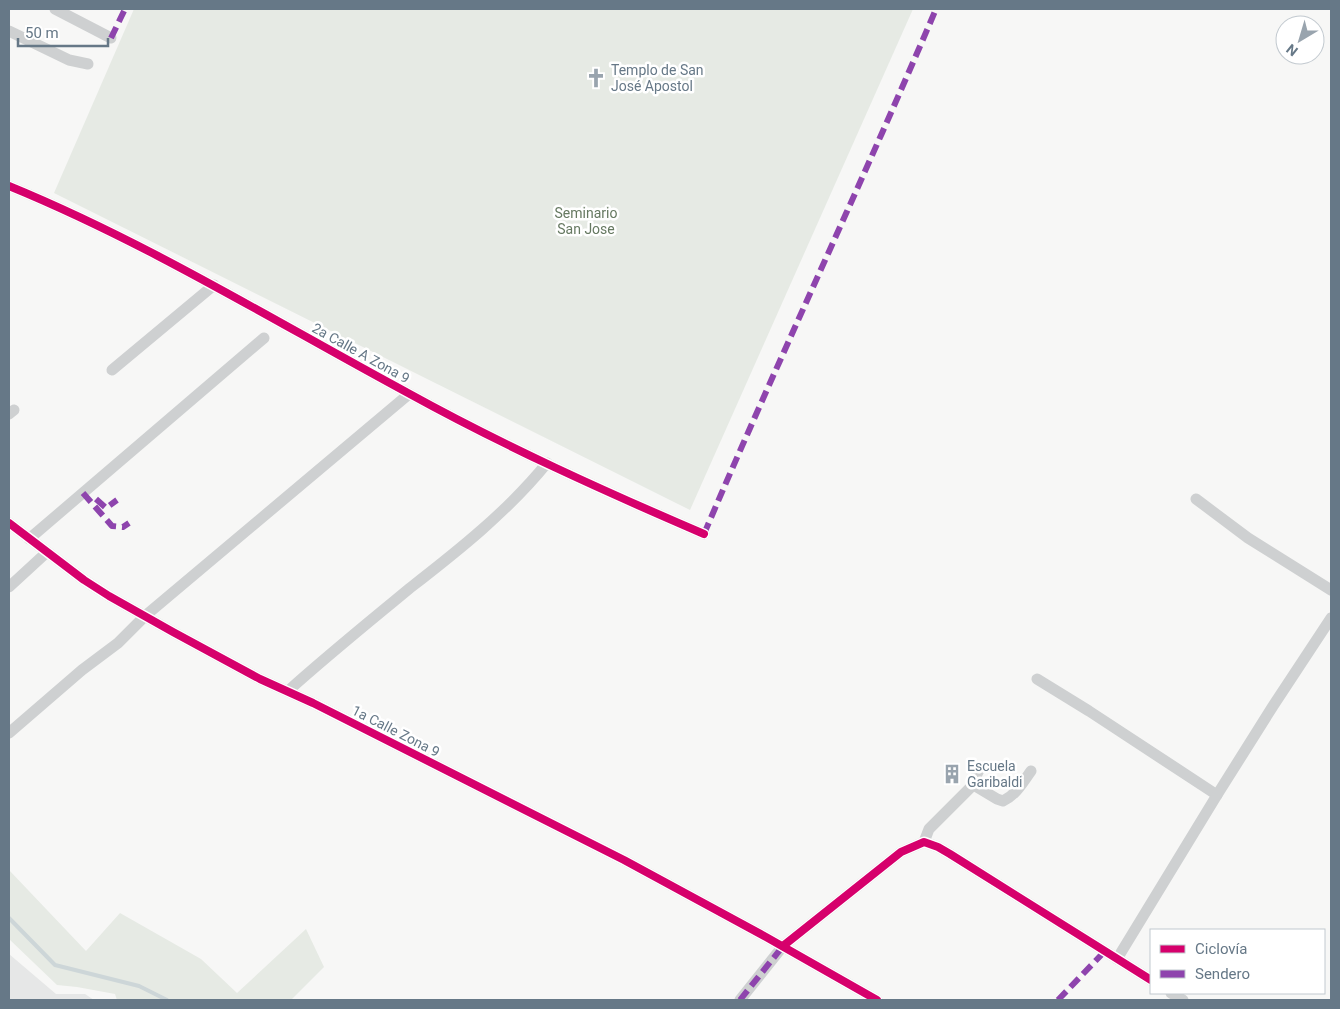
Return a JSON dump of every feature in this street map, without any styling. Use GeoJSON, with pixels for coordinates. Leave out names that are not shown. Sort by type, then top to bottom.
{"type":"FeatureCollection","features":[{"type":"Feature","properties":{"kind":"street"},"geometry":{"type":"LineString","coordinates":[[55,9],[111,38]]}},
{"type":"Feature","properties":{"kind":"street"},"geometry":{"type":"LineString","coordinates":[[9,31],[69,60],[88,64]]}},
{"type":"Feature","properties":{"kind":"street","name":"2a Calle A Zona 9"},"geometry":{"type":"LineString","coordinates":[[9,186],[44,200],[214,285],[409,394],[616,496],[704,534]]}},
{"type":"Feature","properties":{"kind":"street"},"geometry":{"type":"LineString","coordinates":[[112,370],[214,285]]}},
{"type":"Feature","properties":{"kind":"street"},"geometry":{"type":"LineString","coordinates":[[29,539],[264,338]]}},
{"type":"Feature","properties":{"kind":"street"},"geometry":{"type":"LineString","coordinates":[[9,733],[82,670],[118,643],[145,616],[409,394]]}},
{"type":"Feature","properties":{"kind":"street"},"geometry":{"type":"LineString","coordinates":[[288,691],[504,509],[529,485],[547,463]]}},
{"type":"Feature","properties":{"kind":"street"},"geometry":{"type":"LineString","coordinates":[[1196,499],[1248,538],[1331,590]]}},
{"type":"Feature","properties":{"kind":"street","name":"1a Calle Zona 9"},"geometry":{"type":"LineString","coordinates":[[9,523],[46,553],[96,588],[145,616],[260,679],[288,691],[624,860],[783,946],[877,1000]]}},
{"type":"Feature","properties":{"kind":"street"},"geometry":{"type":"LineString","coordinates":[[9,587],[46,553]]}},
{"type":"Feature","properties":{"kind":"street"},"geometry":{"type":"LineString","coordinates":[[1118,959],[1217,795],[1331,618]]}},
{"type":"Feature","properties":{"kind":"street"},"geometry":{"type":"LineString","coordinates":[[1037,679],[1217,795]]}},
{"type":"Feature","properties":{"kind":"street"},"geometry":{"type":"LineString","coordinates":[[924,842],[929,829],[967,792],[979,770]]}},
{"type":"Feature","properties":{"kind":"street"},"geometry":{"type":"LineString","coordinates":[[972,784],[998,800],[1003,801],[1016,791],[1031,771]]}},
{"type":"Feature","properties":{"kind":"street"},"geometry":{"type":"LineString","coordinates":[[740,1000],[783,946],[901,852],[924,842],[950,854],[1150,979]]}},
{"type":"Feature","properties":{"kind":"shaded area"},"geometry":{"type":"Polygon","coordinates":[[[9,954],[56,994],[85,994],[94,1000],[9,1000],[9,954]]]}},
{"type":"Feature","properties":{"kind":"green space","name":"Seminario San Jose"},"geometry":{"type":"Polygon","coordinates":[[[134,9],[913,9],[690,510],[54,193],[134,9]]]}},
{"type":"Feature","properties":{"kind":"green space"},"geometry":{"type":"Polygon","coordinates":[[[9,870],[86,951],[120,913],[201,959],[237,993],[306,929],[324,967],[291,1000],[117,1000],[115,994],[57,985],[9,939],[9,870]]]}},
{"type":"Feature","properties":{"kind":"waterway"},"geometry":{"type":"LineString","coordinates":[[9,918],[55,965],[139,986],[167,1000]]}},
{"type":"Feature","properties":{"kind":"marked path"},"geometry":{"type":"LineString","coordinates":[[111,38],[125,9]]}},
{"type":"Feature","properties":{"kind":"marked path"},"geometry":{"type":"LineString","coordinates":[[704,534],[936,9]]}},
{"type":"Feature","properties":{"kind":"marked path"},"geometry":{"type":"LineString","coordinates":[[83,493],[112,526],[123,527],[129,523]]}},
{"type":"Feature","properties":{"kind":"marked path"},"geometry":{"type":"LineString","coordinates":[[96,499],[106,508],[117,500]]}},
{"type":"Feature","properties":{"kind":"marked path"},"geometry":{"type":"LineString","coordinates":[[740,1000],[783,946]]}},
{"type":"Feature","properties":{"kind":"marked path"},"geometry":{"type":"LineString","coordinates":[[1058,1000],[1105,951]]}},
{"type":"Feature","properties":{"kind":"cycle path"},"geometry":{"type":"LineString","coordinates":[[9,186],[61,208],[162,258],[444,413],[517,450],[704,534]]}},
{"type":"Feature","properties":{"kind":"cycle path"},"geometry":{"type":"LineString","coordinates":[[9,523],[84,580],[173,632],[260,679],[313,703],[624,860],[877,1000]]}},
{"type":"Feature","properties":{"kind":"cycle path"},"geometry":{"type":"LineString","coordinates":[[783,946],[901,852],[924,842],[950,854],[1150,979]]}},
{"type":"Feature","properties":{"kind":"place","name":"Templo de San José Apostol"},"geometry":{"type":"Point","coordinates":[596,78]}},
{"type":"Feature","properties":{"kind":"place","name":"Escuela Garibaldi"},"geometry":{"type":"Point","coordinates":[952,774]}}]}
